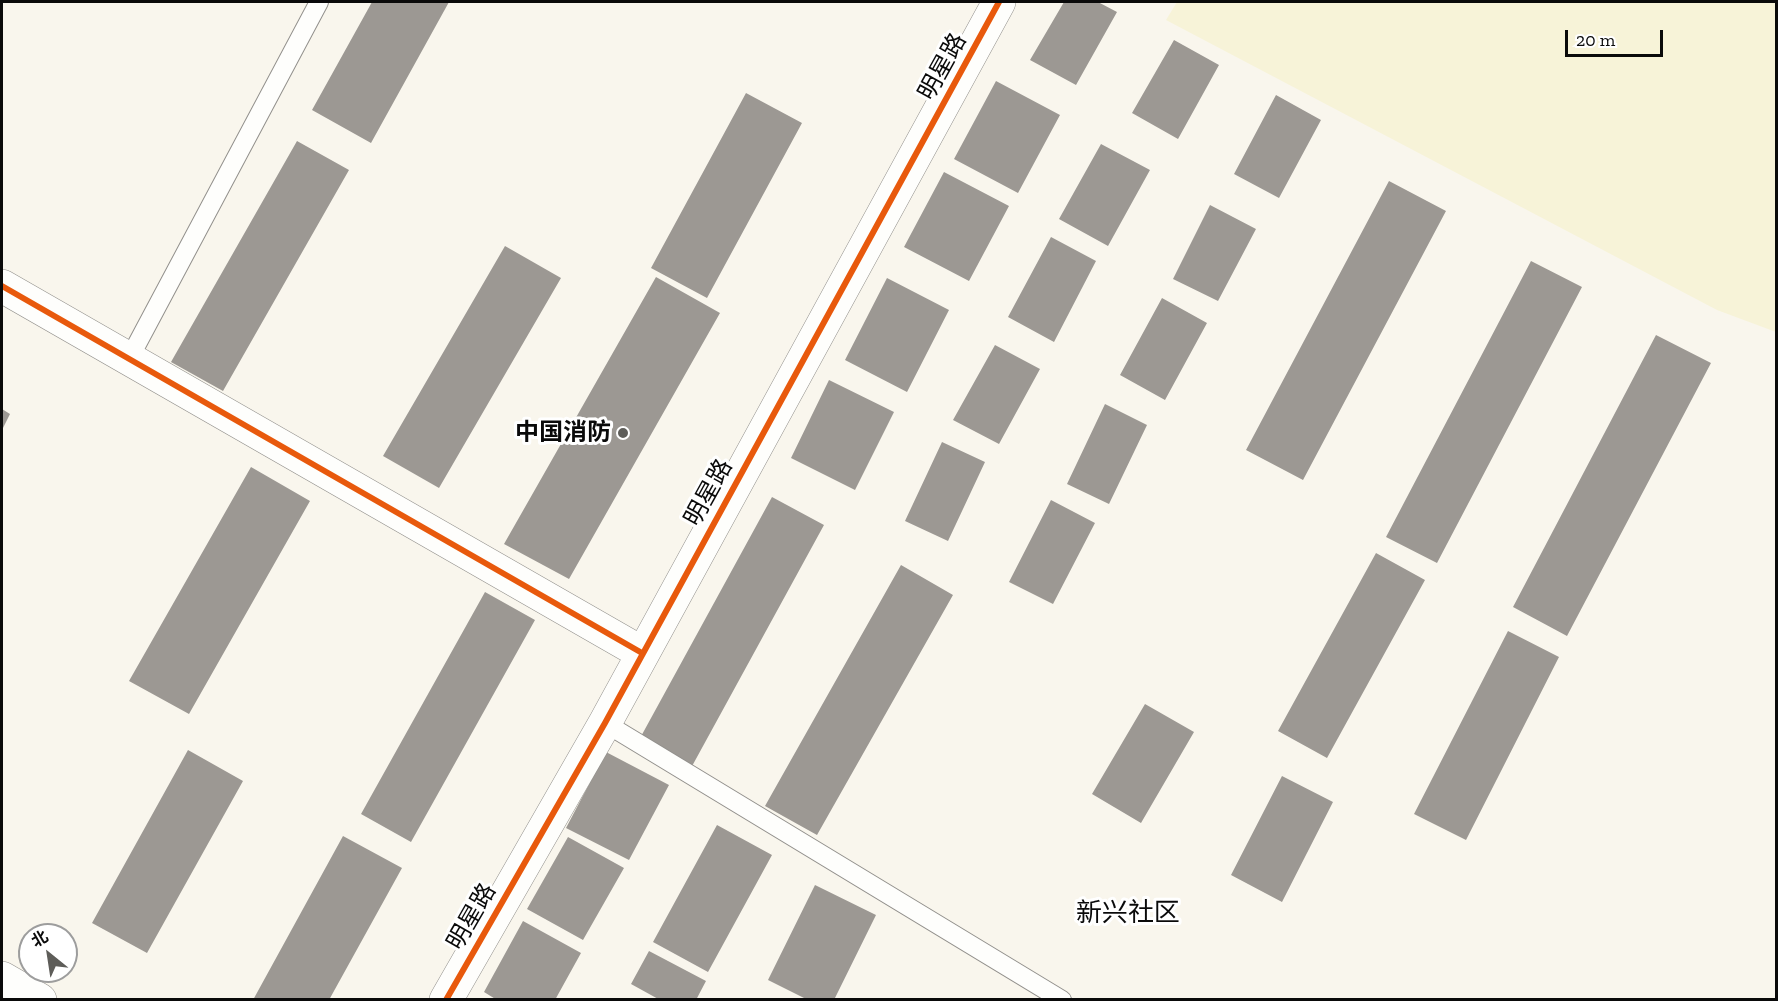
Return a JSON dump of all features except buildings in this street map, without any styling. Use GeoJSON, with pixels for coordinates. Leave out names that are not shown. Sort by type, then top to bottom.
{"type":"FeatureCollection","features":[{"type":"Feature","properties":{"kind":"street","name":"明星路"},"geometry":{"type":"LineString","coordinates":[[446,999],[605,723],[999,2]]}},
{"type":"Feature","properties":{"kind":"street"},"geometry":{"type":"LineString","coordinates":[[2,286],[642,653]]}},
{"type":"Feature","properties":{"kind":"street"},"geometry":{"type":"LineString","coordinates":[[2,978],[40,999]]}},
{"type":"Feature","properties":{"kind":"lane"},"geometry":{"type":"LineString","coordinates":[[129,359],[319,2]]}},
{"type":"Feature","properties":{"kind":"lane"},"geometry":{"type":"LineString","coordinates":[[605,723],[1062,999]]}},
{"type":"Feature","properties":{"kind":"shaded area"},"geometry":{"type":"Polygon","coordinates":[[[1177,2],[1776,2],[1776,332],[1717,310],[1166,20],[1177,2]]]}},
{"type":"Feature","properties":{"kind":"cycle path"},"geometry":{"type":"LineString","coordinates":[[446,1000],[605,723],[999,2]]}},
{"type":"Feature","properties":{"kind":"cycle path"},"geometry":{"type":"LineString","coordinates":[[2,286],[642,653]]}},
{"type":"Feature","properties":{"kind":"place","name":"中国消防"},"geometry":{"type":"Point","coordinates":[623,433]}},
{"type":"Feature","properties":{"kind":"district","name":"新兴社区"},"geometry":{"type":"Point","coordinates":[1128,914]}}]}
